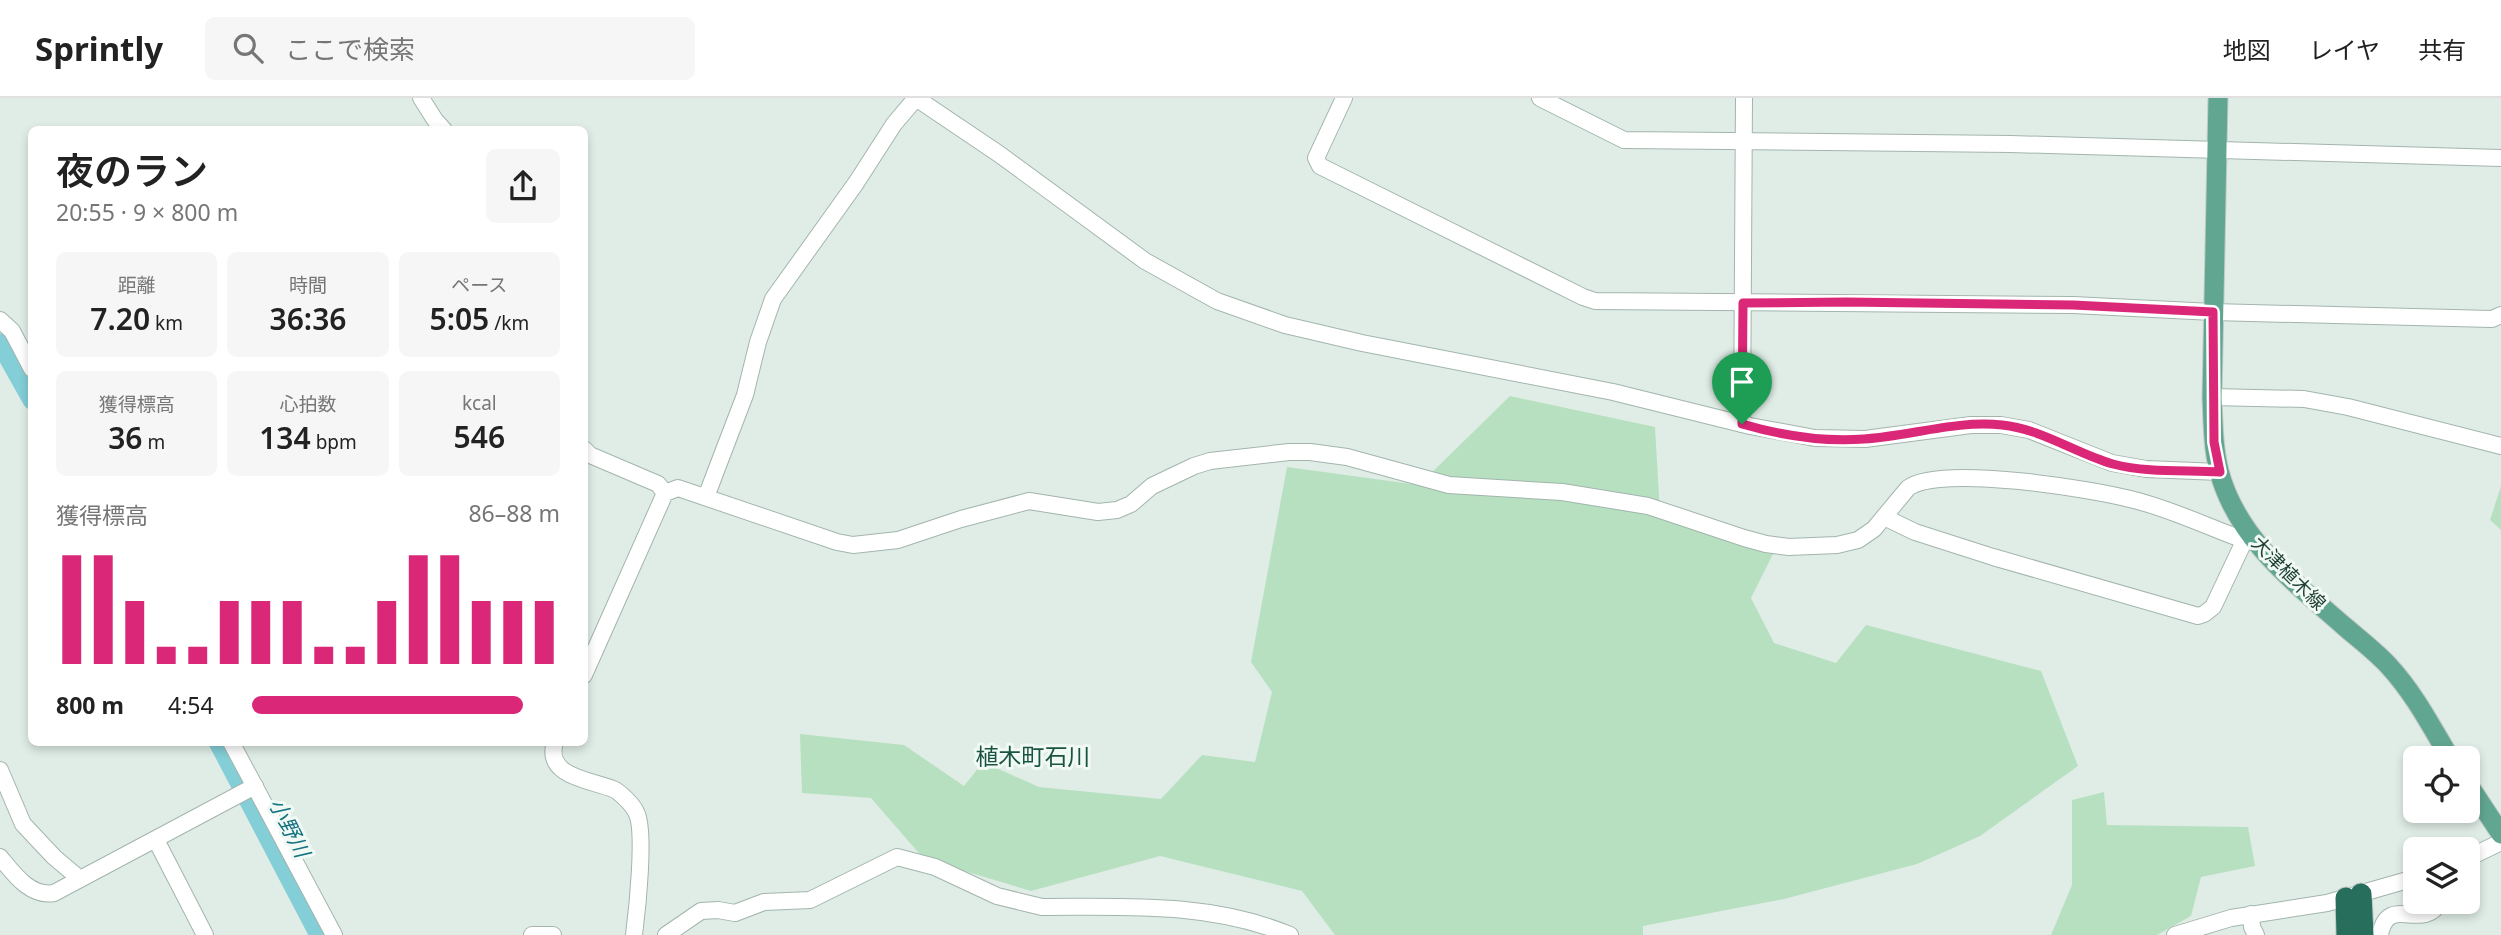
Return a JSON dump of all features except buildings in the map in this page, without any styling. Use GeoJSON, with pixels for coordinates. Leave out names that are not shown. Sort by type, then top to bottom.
{"type":"FeatureCollection","features":[{"type":"Feature","properties":{"kind":"highway"},"geometry":{"type":"LineString","coordinates":[[2347,935],[2353,896]]}},
{"type":"Feature","properties":{"kind":"highway"},"geometry":{"type":"LineString","coordinates":[[2353,896],[2363,935]]}},
{"type":"Feature","properties":{"kind":"main road","name":"大津植木線"},"geometry":{"type":"LineString","coordinates":[[2218,98],[2213,397],[2214,442],[2220,472],[2246,536],[2388,664],[2419,705],[2443,746]]}},
{"type":"Feature","properties":{"kind":"main road"},"geometry":{"type":"LineString","coordinates":[[2480,803],[2501,834]]}},
{"type":"Feature","properties":{"kind":"street"},"geometry":{"type":"LineString","coordinates":[[421,98],[440,126]]}},
{"type":"Feature","properties":{"kind":"street"},"geometry":{"type":"LineString","coordinates":[[706,497],[746,395],[758,342],[773,299],[856,183],[894,124],[916,98],[999,154],[1145,261],[1217,300],[1284,325],[1613,392],[1742,424],[1815,438],[1865,439],[1971,425],[2001,425],[2029,430],[2112,463],[2146,469],[2220,472]]}},
{"type":"Feature","properties":{"kind":"street"},"geometry":{"type":"LineString","coordinates":[[1344,98],[1316,158],[1320,166],[1419,217],[1595,301],[2073,305],[2213,312],[2492,318],[2501,315]]}},
{"type":"Feature","properties":{"kind":"street"},"geometry":{"type":"LineString","coordinates":[[1540,98],[1625,140],[2011,144],[2501,159]]}},
{"type":"Feature","properties":{"kind":"street"},"geometry":{"type":"LineString","coordinates":[[1742,424],[1744,98]]}},
{"type":"Feature","properties":{"kind":"street"},"geometry":{"type":"LineString","coordinates":[[0,320],[12,331],[28,361]]}},
{"type":"Feature","properties":{"kind":"street"},"geometry":{"type":"LineString","coordinates":[[2213,397],[2304,400],[2337,405],[2501,446]]}},
{"type":"Feature","properties":{"kind":"street"},"geometry":{"type":"LineString","coordinates":[[588,666],[665,493],[678,488],[837,542],[853,545],[875,544],[898,540],[961,519],[1029,501],[1098,512],[1118,510],[1131,504],[1152,486],[1210,461],[1310,452],[1370,462],[1449,485],[1562,492],[1648,506],[1766,544],[1800,547],[1838,545],[1858,540],[1874,529],[1898,498],[1914,483],[1937,478],[2051,484],[2134,500],[2246,536],[2213,607],[2198,616],[1993,557],[1915,532],[1884,517]]}},
{"type":"Feature","properties":{"kind":"street"},"geometry":{"type":"LineString","coordinates":[[588,453],[658,484],[665,493]]}},
{"type":"Feature","properties":{"kind":"street"},"geometry":{"type":"LineString","coordinates":[[233,746],[252,787],[334,935]]}},
{"type":"Feature","properties":{"kind":"street"},"geometry":{"type":"LineString","coordinates":[[554,746],[556,764],[568,775],[617,790],[637,812],[640,839],[639,886],[634,935]]}},
{"type":"Feature","properties":{"kind":"street"},"geometry":{"type":"LineString","coordinates":[[0,770],[23,824],[54,857],[80,879]]}},
{"type":"Feature","properties":{"kind":"street"},"geometry":{"type":"LineString","coordinates":[[0,857],[28,886],[45,895],[54,893],[252,787]]}},
{"type":"Feature","properties":{"kind":"street"},"geometry":{"type":"LineString","coordinates":[[156,840],[205,935]]}},
{"type":"Feature","properties":{"kind":"street"},"geometry":{"type":"LineString","coordinates":[[2480,852],[2501,842]]}},
{"type":"Feature","properties":{"kind":"street"},"geometry":{"type":"LineString","coordinates":[[666,935],[701,911],[735,913],[764,902],[810,900],[897,856],[936,867],[997,896],[1020,903],[1042,907],[1199,910],[1260,923],[1290,935]]}},
{"type":"Feature","properties":{"kind":"street"},"geometry":{"type":"LineString","coordinates":[[2175,935],[2231,918],[2353,896],[2403,881]]}},
{"type":"Feature","properties":{"kind":"street"},"geometry":{"type":"LineString","coordinates":[[2380,935],[2386,920],[2403,912]]}},
{"type":"Feature","properties":{"kind":"street"},"geometry":{"type":"LineString","coordinates":[[2251,914],[2256,935]]}},
{"type":"Feature","properties":{"kind":"street"},"geometry":{"type":"LineString","coordinates":[[2412,914],[2429,914]]}},
{"type":"Feature","properties":{"kind":"street"},"geometry":{"type":"LineString","coordinates":[[532,935],[553,935]]}},
{"type":"Feature","properties":{"kind":"green space"},"geometry":{"type":"Polygon","coordinates":[[[1510,396],[1655,427],[1660,513],[1774,552],[1751,598],[1774,643],[1836,663],[1866,625],[2041,671],[2078,766],[1980,836],[1917,864],[1784,899],[1643,926],[1643,935],[1335,935],[1302,891],[1160,856],[1031,891],[924,859],[871,798],[802,793],[800,734],[904,745],[964,786],[983,762],[1039,787],[1161,799],[1202,755],[1255,762],[1272,692],[1251,662],[1287,467],[1419,485],[1510,396]]]}},
{"type":"Feature","properties":{"kind":"green space"},"geometry":{"type":"Polygon","coordinates":[[[2501,486],[2501,530],[2490,520],[2501,486]]]}},
{"type":"Feature","properties":{"kind":"green space"},"geometry":{"type":"Polygon","coordinates":[[[2104,792],[2107,825],[2248,827],[2255,866],[2201,877],[2191,916],[2157,935],[2051,935],[2072,885],[2072,800],[2104,792]]]}},
{"type":"Feature","properties":{"kind":"waterway","name":"小野川"},"geometry":{"type":"LineString","coordinates":[[0,343],[28,393]]}},
{"type":"Feature","properties":{"kind":"waterway","name":"小野川"},"geometry":{"type":"LineString","coordinates":[[220,746],[319,935]]}},
{"type":"Feature","properties":{"kind":"district","name":"植木町石川"},"geometry":{"type":"Point","coordinates":[1033,757]}},
{"type":"Feature","properties":{"kind":"route"},"geometry":{"type":"LineString","coordinates":[[1743,303],[2073,305],[2213,312],[2214,442],[2220,472],[2146,469],[2112,463],[2029,430],[2001,425],[1971,425],[1841,440],[1815,438],[1742,424],[1743,303]]}}]}
